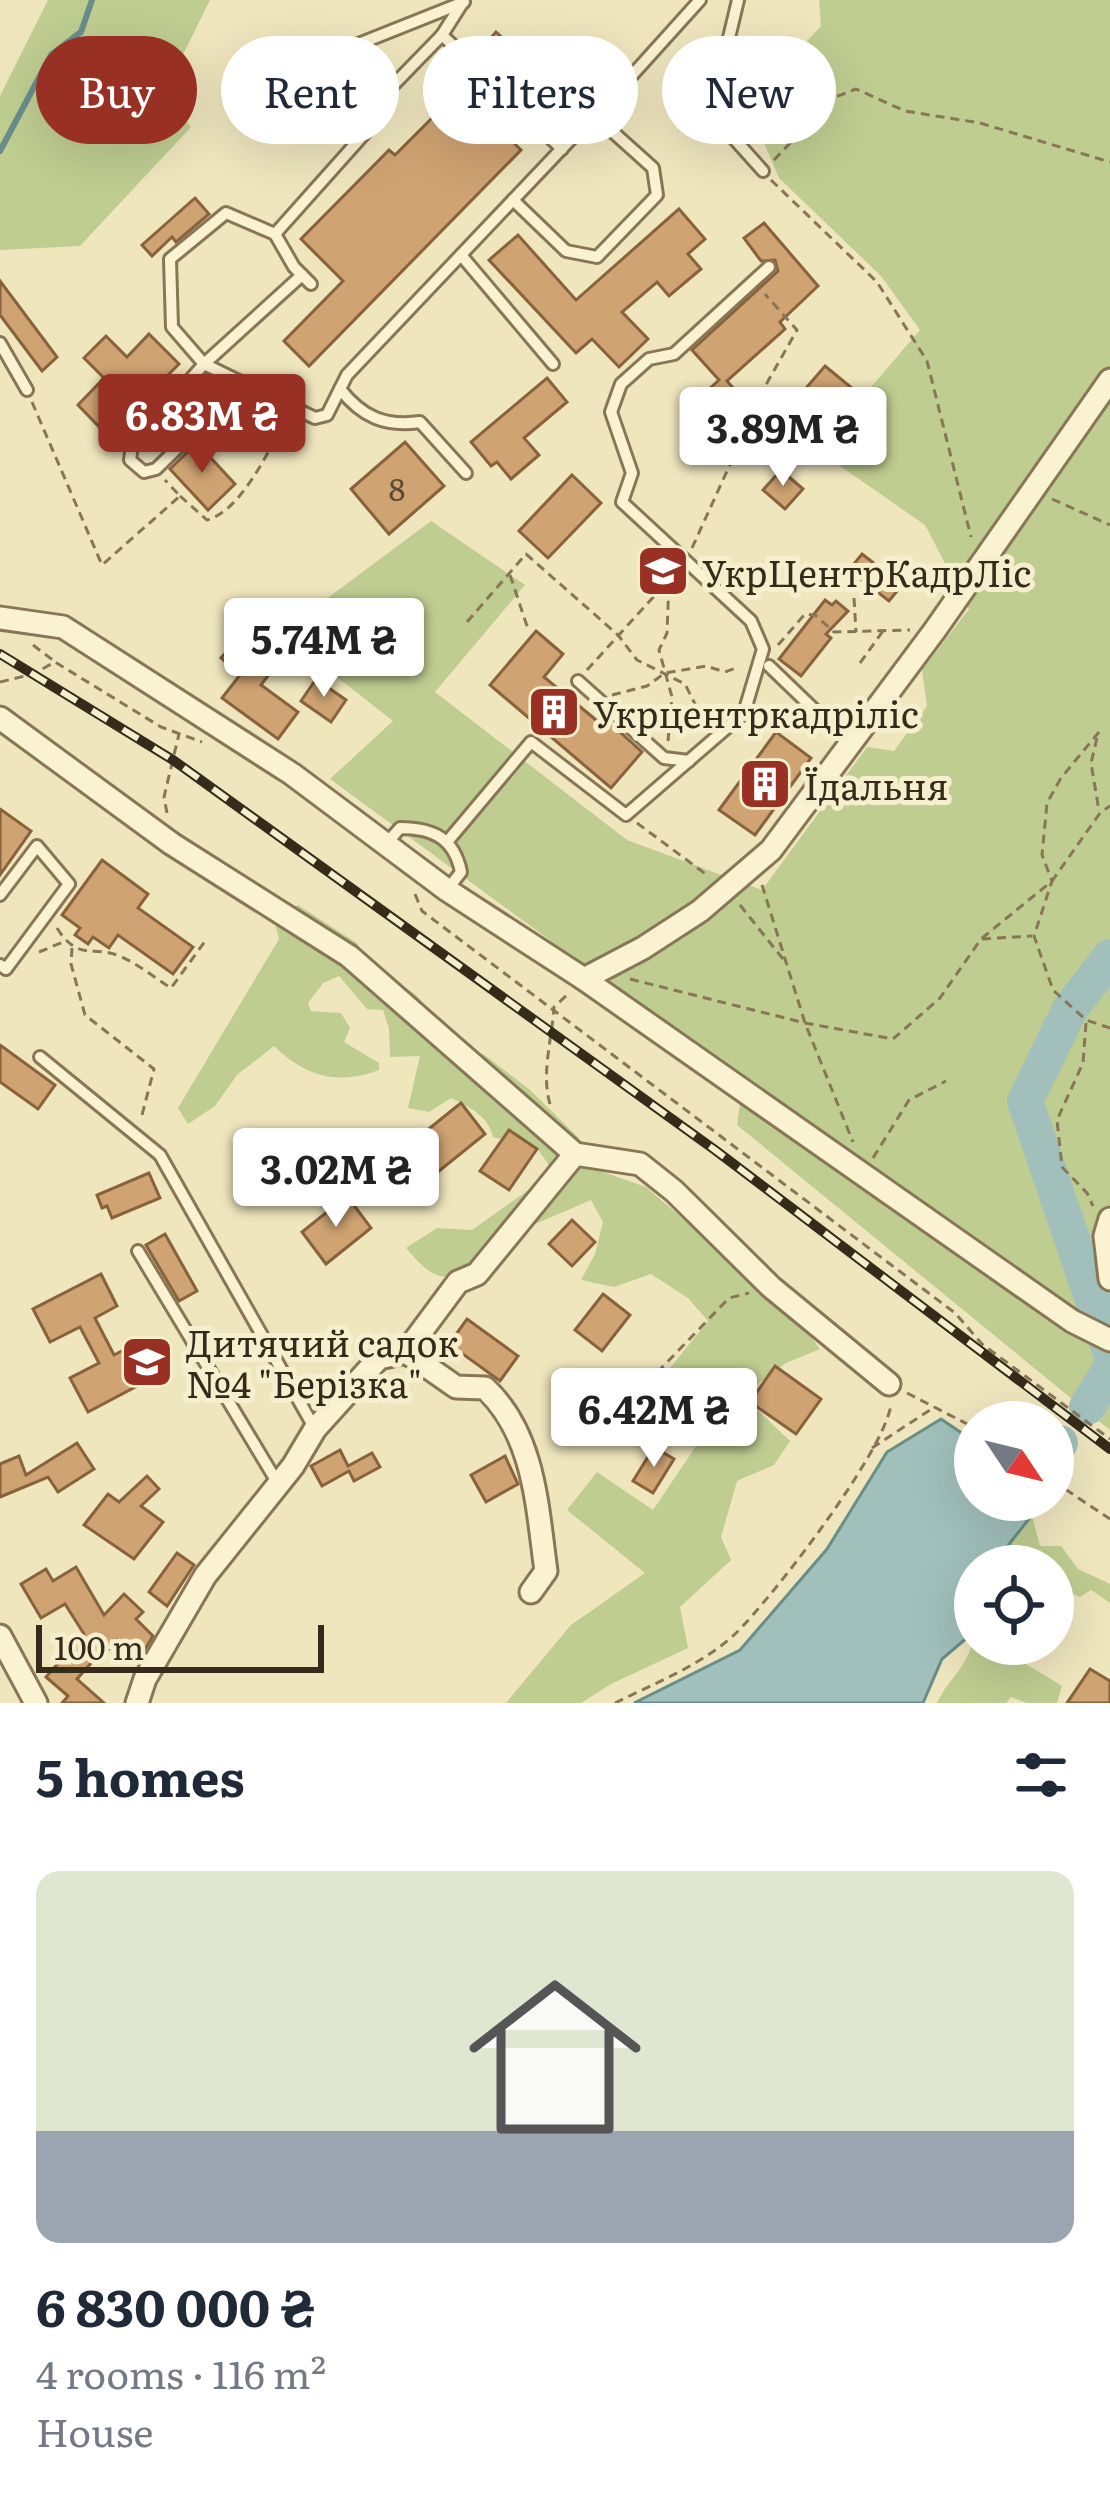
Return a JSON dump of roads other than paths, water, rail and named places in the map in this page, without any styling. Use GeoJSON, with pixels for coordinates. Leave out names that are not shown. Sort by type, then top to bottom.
{"type":"FeatureCollection","features":[{"type":"Feature","properties":{"kind":"street"},"geometry":{"type":"LineString","coordinates":[[591,976],[728,890],[756,866],[935,629],[1110,380]]}},
{"type":"Feature","properties":{"kind":"street"},"geometry":{"type":"LineString","coordinates":[[0,618],[63,627],[292,774],[447,890],[591,976],[1099,1336]]}},
{"type":"Feature","properties":{"kind":"street"},"geometry":{"type":"LineString","coordinates":[[0,718],[172,844],[349,956],[568,1147],[640,1164],[771,1287],[889,1384]]}},
{"type":"Feature","properties":{"kind":"street"},"geometry":{"type":"LineString","coordinates":[[137,1703],[145,1679],[206,1576],[315,1430],[379,1358],[406,1352],[458,1282],[476,1274],[561,1175],[568,1147]]}},
{"type":"Feature","properties":{"kind":"street"},"geometry":{"type":"LineString","coordinates":[[1108,1228],[1110,1279]]}},
{"type":"Feature","properties":{"kind":"street"},"geometry":{"type":"LineString","coordinates":[[406,1352],[456,1387],[485,1388],[509,1411],[534,1479],[543,1548],[545,1571],[531,1592]]}},
{"type":"Feature","properties":{"kind":"street"},"geometry":{"type":"LineString","coordinates":[[0,1636],[36,1703]]}},
{"type":"Feature","properties":{"kind":"lane"},"geometry":{"type":"LineString","coordinates":[[638,69],[700,0]]}},
{"type":"Feature","properties":{"kind":"lane"},"geometry":{"type":"LineString","coordinates":[[738,0],[728,42],[720,123],[764,171]]}},
{"type":"Feature","properties":{"kind":"lane"},"geometry":{"type":"LineString","coordinates":[[399,79],[442,35],[465,1]]}},
{"type":"Feature","properties":{"kind":"lane"},"geometry":{"type":"LineString","coordinates":[[378,36],[465,1]]}},
{"type":"Feature","properties":{"kind":"lane"},"geometry":{"type":"LineString","coordinates":[[442,35],[562,149]]}},
{"type":"Feature","properties":{"kind":"lane"},"geometry":{"type":"LineString","coordinates":[[275,234],[355,144]]}},
{"type":"Feature","properties":{"kind":"lane"},"geometry":{"type":"LineString","coordinates":[[244,383],[156,469],[144,472],[130,460],[132,445],[204,364],[306,279],[275,234],[226,213],[170,259],[172,327],[204,364],[244,383],[315,418],[327,415],[347,375],[567,144]]}},
{"type":"Feature","properties":{"kind":"lane"},"geometry":{"type":"LineString","coordinates":[[513,200],[566,251],[597,257],[657,195],[653,168],[626,144]]}},
{"type":"Feature","properties":{"kind":"lane"},"geometry":{"type":"LineString","coordinates":[[461,255],[553,364]]}},
{"type":"Feature","properties":{"kind":"lane"},"geometry":{"type":"LineString","coordinates":[[447,842],[531,742],[626,815],[744,713],[765,662],[751,621],[622,502],[632,473],[611,412],[621,384],[649,359],[674,354],[769,267]]}},
{"type":"Feature","properties":{"kind":"lane"},"geometry":{"type":"LineString","coordinates":[[0,343],[27,390]]}},
{"type":"Feature","properties":{"kind":"lane"},"geometry":{"type":"LineString","coordinates":[[340,389],[372,418],[394,426],[420,422],[466,473]]}},
{"type":"Feature","properties":{"kind":"lane"},"geometry":{"type":"LineString","coordinates":[[765,662],[850,744]]}},
{"type":"Feature","properties":{"kind":"lane"},"geometry":{"type":"LineString","coordinates":[[578,681],[664,758],[688,761]]}},
{"type":"Feature","properties":{"kind":"lane"},"geometry":{"type":"LineString","coordinates":[[386,844],[400,828],[423,828],[447,842],[458,854],[461,872],[447,890]]}},
{"type":"Feature","properties":{"kind":"lane"},"geometry":{"type":"LineString","coordinates":[[0,896],[37,846],[69,884],[7,969],[0,964]]}},
{"type":"Feature","properties":{"kind":"lane"},"geometry":{"type":"LineString","coordinates":[[40,1057],[160,1155],[315,1430]]}},
{"type":"Feature","properties":{"kind":"lane"},"geometry":{"type":"LineString","coordinates":[[138,1251],[277,1482]]}},
{"type":"Feature","properties":{"kind":"water"},"geometry":{"type":"Polygon","coordinates":[[[941,1419],[954,1428],[954,1521],[1027,1521],[1008,1545],[954,1545],[954,1649],[942,1659],[923,1703],[634,1703],[740,1650],[827,1549],[887,1452],[941,1419]]]}},
{"type":"Feature","properties":{"kind":"waterway"},"geometry":{"type":"LineString","coordinates":[[0,151],[51,55],[81,32],[92,0]]}},
{"type":"Feature","properties":{"kind":"waterway"},"geometry":{"type":"LineString","coordinates":[[1110,957],[1070,1009],[1025,1101],[1110,1350]]}},
{"type":"Feature","properties":{"kind":"waterway"},"geometry":{"type":"LineString","coordinates":[[1087,1407],[1110,1370]]}},
{"type":"Feature","properties":{"kind":"railway"},"geometry":{"type":"LineString","coordinates":[[0,654],[173,760],[715,1150],[1110,1449]]}},
{"type":"Feature","properties":{"kind":"place","name":"УкрЦентрКадрЛіс"},"geometry":{"type":"Point","coordinates":[663,571]}},
{"type":"Feature","properties":{"kind":"place","name":"Укрцентркадріліс"},"geometry":{"type":"Point","coordinates":[554,712]}},
{"type":"Feature","properties":{"kind":"place","name":"Їдальня"},"geometry":{"type":"Point","coordinates":[765,784]}},
{"type":"Feature","properties":{"kind":"place","name":"Дитячий садок №4 \"Берізка\""},"geometry":{"type":"Point","coordinates":[147,1362]}}]}
